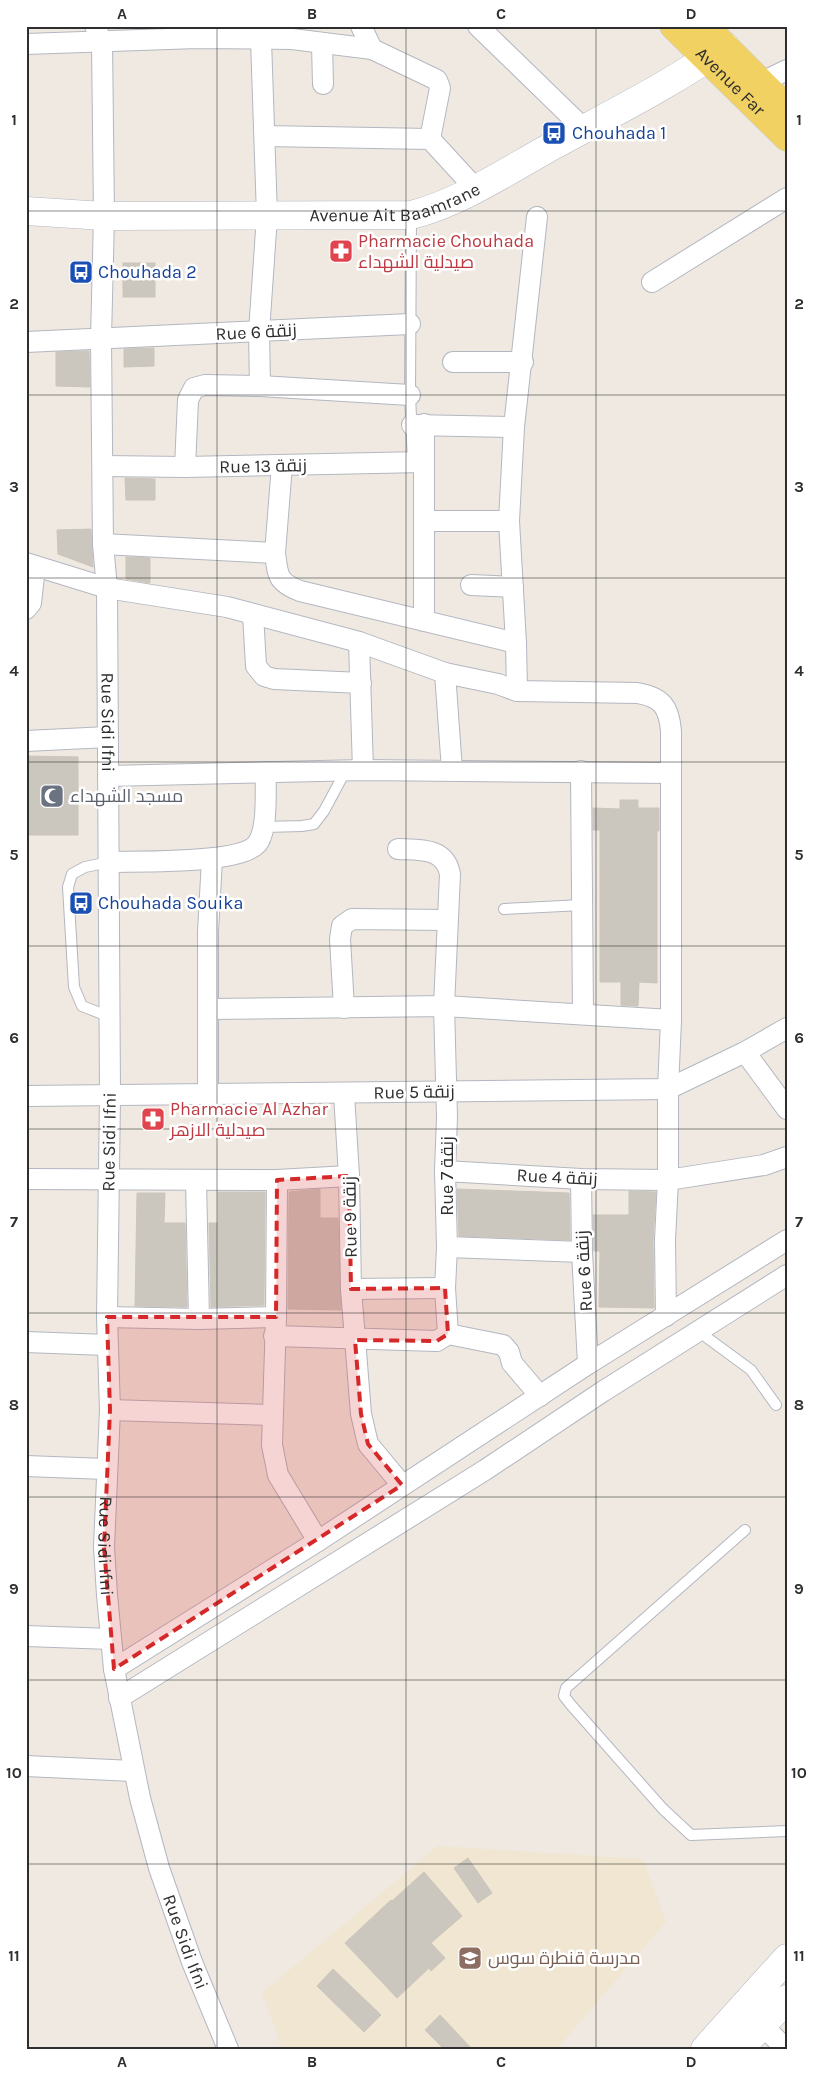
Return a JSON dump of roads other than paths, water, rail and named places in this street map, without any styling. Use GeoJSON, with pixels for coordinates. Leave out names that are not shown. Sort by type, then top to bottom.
{"type":"FeatureCollection","features":[{"type":"Feature","properties":{"kind":"main road","name":"Avenue Far"},"geometry":{"type":"LineString","coordinates":[[674,26],[760,83],[787,110]]}},
{"type":"Feature","properties":{"kind":"main road","name":"Avenue Far"},"geometry":{"type":"LineString","coordinates":[[704,26],[716,53],[787,137]]}},
{"type":"Feature","properties":{"kind":"street"},"geometry":{"type":"LineString","coordinates":[[292,40],[308,26]]}},
{"type":"Feature","properties":{"kind":"street"},"geometry":{"type":"LineString","coordinates":[[361,26],[372,49]]}},
{"type":"Feature","properties":{"kind":"street"},"geometry":{"type":"LineString","coordinates":[[478,26],[584,129]]}},
{"type":"Feature","properties":{"kind":"street"},"geometry":{"type":"LineString","coordinates":[[26,44],[99,34],[194,32],[258,33],[292,40],[372,49],[433,77],[439,84],[439,99],[430,139]]}},
{"type":"Feature","properties":{"kind":"street"},"geometry":{"type":"LineString","coordinates":[[258,33],[268,216],[259,332],[260,386]]}},
{"type":"Feature","properties":{"kind":"street","name":"Rue Sidi Ifni"},"geometry":{"type":"LineString","coordinates":[[99,34],[104,216],[101,338],[103,544],[107,588],[110,1017],[107,1317],[110,1410],[104,1547],[114,1669],[133,1771],[174,1912],[195,1970],[228,2049]]}},
{"type":"Feature","properties":{"kind":"street"},"geometry":{"type":"LineString","coordinates":[[322,44],[323,84]]}},
{"type":"Feature","properties":{"kind":"street","name":"Avenue Ait Baamrane"},"geometry":{"type":"LineString","coordinates":[[26,211],[104,216],[411,214],[432,209],[475,188],[584,129],[716,53]]}},
{"type":"Feature","properties":{"kind":"street"},"geometry":{"type":"LineString","coordinates":[[760,83],[787,70]]}},
{"type":"Feature","properties":{"kind":"street"},"geometry":{"type":"LineString","coordinates":[[265,136],[430,139],[475,188]]}},
{"type":"Feature","properties":{"kind":"street"},"geometry":{"type":"LineString","coordinates":[[652,282],[787,198]]}},
{"type":"Feature","properties":{"kind":"street"},"geometry":{"type":"LineString","coordinates":[[516,691],[516,644],[509,521],[514,427],[523,362],[537,217]]}},
{"type":"Feature","properties":{"kind":"street","name":"Rue 6 زنقة"},"geometry":{"type":"LineString","coordinates":[[26,342],[410,324]]}},
{"type":"Feature","properties":{"kind":"street"},"geometry":{"type":"LineString","coordinates":[[453,362],[523,362]]}},
{"type":"Feature","properties":{"kind":"street"},"geometry":{"type":"LineString","coordinates":[[185,467],[188,400],[194,388],[205,385],[260,386],[410,395]]}},
{"type":"Feature","properties":{"kind":"street"},"geometry":{"type":"LineString","coordinates":[[424,621],[424,521],[418,462],[418,425],[514,427]]}},
{"type":"Feature","properties":{"kind":"street","name":"Rue 13 زنقة"},"geometry":{"type":"LineString","coordinates":[[103,466],[185,467],[418,462]]}},
{"type":"Feature","properties":{"kind":"street"},"geometry":{"type":"LineString","coordinates":[[282,465],[275,553],[278,577],[286,586],[516,644]]}},
{"type":"Feature","properties":{"kind":"street"},"geometry":{"type":"LineString","coordinates":[[424,521],[509,521]]}},
{"type":"Feature","properties":{"kind":"street"},"geometry":{"type":"LineString","coordinates":[[103,544],[275,553]]}},
{"type":"Feature","properties":{"kind":"street"},"geometry":{"type":"LineString","coordinates":[[26,610],[31,603],[31,564],[107,588],[227,607],[359,642],[445,673],[498,684],[516,691],[637,693],[649,695],[659,700],[667,709],[670,718],[671,773],[671,1020],[665,1240],[666,1316]]}},
{"type":"Feature","properties":{"kind":"street"},"geometry":{"type":"LineString","coordinates":[[471,585],[512,587]]}},
{"type":"Feature","properties":{"kind":"street"},"geometry":{"type":"LineString","coordinates":[[253,614],[256,666],[264,676],[274,679],[360,683]]}},
{"type":"Feature","properties":{"kind":"street"},"geometry":{"type":"LineString","coordinates":[[355,770],[360,683],[359,642]]}},
{"type":"Feature","properties":{"kind":"street"},"geometry":{"type":"LineString","coordinates":[[445,673],[452,770]]}},
{"type":"Feature","properties":{"kind":"street"},"geometry":{"type":"LineString","coordinates":[[26,741],[108,737]]}},
{"type":"Feature","properties":{"kind":"street"},"geometry":{"type":"LineString","coordinates":[[108,776],[355,770],[671,773]]}},
{"type":"Feature","properties":{"kind":"street"},"geometry":{"type":"LineString","coordinates":[[581,771],[583,1014]]}},
{"type":"Feature","properties":{"kind":"street"},"geometry":{"type":"LineString","coordinates":[[109,862],[212,859],[235,856],[256,846],[264,827],[266,772]]}},
{"type":"Feature","properties":{"kind":"street","name":"Rue 7 زنقة"},"geometry":{"type":"LineString","coordinates":[[398,849],[431,851],[440,854],[445,860],[450,874],[444,1006],[447,1091],[445,1171],[447,1247],[442,1337]]}},
{"type":"Feature","properties":{"kind":"street"},"geometry":{"type":"LineString","coordinates":[[208,1093],[208,932],[212,859]]}},
{"type":"Feature","properties":{"kind":"street"},"geometry":{"type":"LineString","coordinates":[[344,1008],[340,939],[342,926],[352,919],[447,920]]}},
{"type":"Feature","properties":{"kind":"street"},"geometry":{"type":"LineString","coordinates":[[208,1009],[444,1006],[671,1020]]}},
{"type":"Feature","properties":{"kind":"street","name":"Rue 5 زنقة"},"geometry":{"type":"LineString","coordinates":[[26,1096],[668,1089],[746,1052],[787,1028]]}},
{"type":"Feature","properties":{"kind":"street"},"geometry":{"type":"LineString","coordinates":[[746,1052],[787,1109]]}},
{"type":"Feature","properties":{"kind":"street","name":"Rue 9 زنقة"},"geometry":{"type":"LineString","coordinates":[[344,1094],[349,1176],[351,1289],[355,1340]]}},
{"type":"Feature","properties":{"kind":"street","name":"Rue 4 زنقة"},"geometry":{"type":"LineString","coordinates":[[445,1171],[581,1179],[668,1180],[764,1165],[787,1157]]}},
{"type":"Feature","properties":{"kind":"street"},"geometry":{"type":"LineString","coordinates":[[26,1179],[276,1180],[349,1176]]}},
{"type":"Feature","properties":{"kind":"street","name":"Rue 6 زنقة"},"geometry":{"type":"LineString","coordinates":[[581,1179],[582,1252],[588,1364]]}},
{"type":"Feature","properties":{"kind":"street"},"geometry":{"type":"LineString","coordinates":[[196,1180],[199,1319]]}},
{"type":"Feature","properties":{"kind":"street"},"geometry":{"type":"LineString","coordinates":[[276,1180],[272,1445],[278,1475],[318,1541]]}},
{"type":"Feature","properties":{"kind":"street"},"geometry":{"type":"LineString","coordinates":[[114,1669],[318,1541],[588,1364],[787,1240]]}},
{"type":"Feature","properties":{"kind":"street"},"geometry":{"type":"LineString","coordinates":[[447,1247],[582,1252]]}},
{"type":"Feature","properties":{"kind":"street"},"geometry":{"type":"LineString","coordinates":[[119,1698],[485,1470],[787,1275]]}},
{"type":"Feature","properties":{"kind":"street"},"geometry":{"type":"LineString","coordinates":[[351,1289],[445,1288]]}},
{"type":"Feature","properties":{"kind":"street"},"geometry":{"type":"LineString","coordinates":[[107,1317],[199,1319],[275,1326],[355,1340],[442,1337],[503,1345],[509,1352],[512,1363],[540,1396]]}},
{"type":"Feature","properties":{"kind":"street"},"geometry":{"type":"LineString","coordinates":[[355,1340],[364,1432],[374,1454],[402,1485]]}},
{"type":"Feature","properties":{"kind":"street"},"geometry":{"type":"LineString","coordinates":[[26,1342],[108,1345]]}},
{"type":"Feature","properties":{"kind":"street"},"geometry":{"type":"LineString","coordinates":[[110,1410],[271,1415]]}},
{"type":"Feature","properties":{"kind":"street"},"geometry":{"type":"LineString","coordinates":[[26,1466],[106,1469]]}},
{"type":"Feature","properties":{"kind":"street"},"geometry":{"type":"LineString","coordinates":[[26,1636],[111,1639]]}},
{"type":"Feature","properties":{"kind":"street"},"geometry":{"type":"LineString","coordinates":[[26,1766],[133,1771]]}},
{"type":"Feature","properties":{"kind":"street"},"geometry":{"type":"LineString","coordinates":[[705,2049],[787,1958]]}},
{"type":"Feature","properties":{"kind":"street"},"geometry":{"type":"LineString","coordinates":[[740,2049],[787,1999]]}},
{"type":"Feature","properties":{"kind":"street"},"geometry":{"type":"LineString","coordinates":[[762,2025],[786,2049]]}},
{"type":"Feature","properties":{"kind":"lane"},"geometry":{"type":"LineString","coordinates":[[411,214],[410,395],[418,425]]}},
{"type":"Feature","properties":{"kind":"lane"},"geometry":{"type":"LineString","coordinates":[[264,827],[314,824],[355,770]]}},
{"type":"Feature","properties":{"kind":"lane"},"geometry":{"type":"LineString","coordinates":[[109,862],[86,867],[72,874],[68,887],[76,995],[82,1006],[110,1017]]}},
{"type":"Feature","properties":{"kind":"lane"},"geometry":{"type":"LineString","coordinates":[[504,909],[582,905]]}},
{"type":"Feature","properties":{"kind":"lane"},"geometry":{"type":"LineString","coordinates":[[698,1331],[751,1370],[776,1405]]}},
{"type":"Feature","properties":{"kind":"lane"},"geometry":{"type":"LineString","coordinates":[[745,1530],[566,1688],[564,1696],[664,1809],[691,1835],[787,1832]]}},
{"type":"Feature","properties":{"kind":"place","name":"Chouhada 1"},"geometry":{"type":"Point","coordinates":[554,133]}},
{"type":"Feature","properties":{"kind":"place","name":"Pharmacie Chouhada صيدلية الشهداء"},"geometry":{"type":"Point","coordinates":[341,251]}},
{"type":"Feature","properties":{"kind":"place","name":"Chouhada 2"},"geometry":{"type":"Point","coordinates":[81,272]}},
{"type":"Feature","properties":{"kind":"place","name":"مسجد الشهداء"},"geometry":{"type":"Point","coordinates":[52,796]}},
{"type":"Feature","properties":{"kind":"place","name":"Chouhada Souika"},"geometry":{"type":"Point","coordinates":[81,903]}},
{"type":"Feature","properties":{"kind":"place","name":"Pharmacie Al Azhar صيدلية الازهر"},"geometry":{"type":"Point","coordinates":[153,1119]}},
{"type":"Feature","properties":{"kind":"place","name":"مدرسة قنطرة سوس"},"geometry":{"type":"Point","coordinates":[470,1958]}}]}
